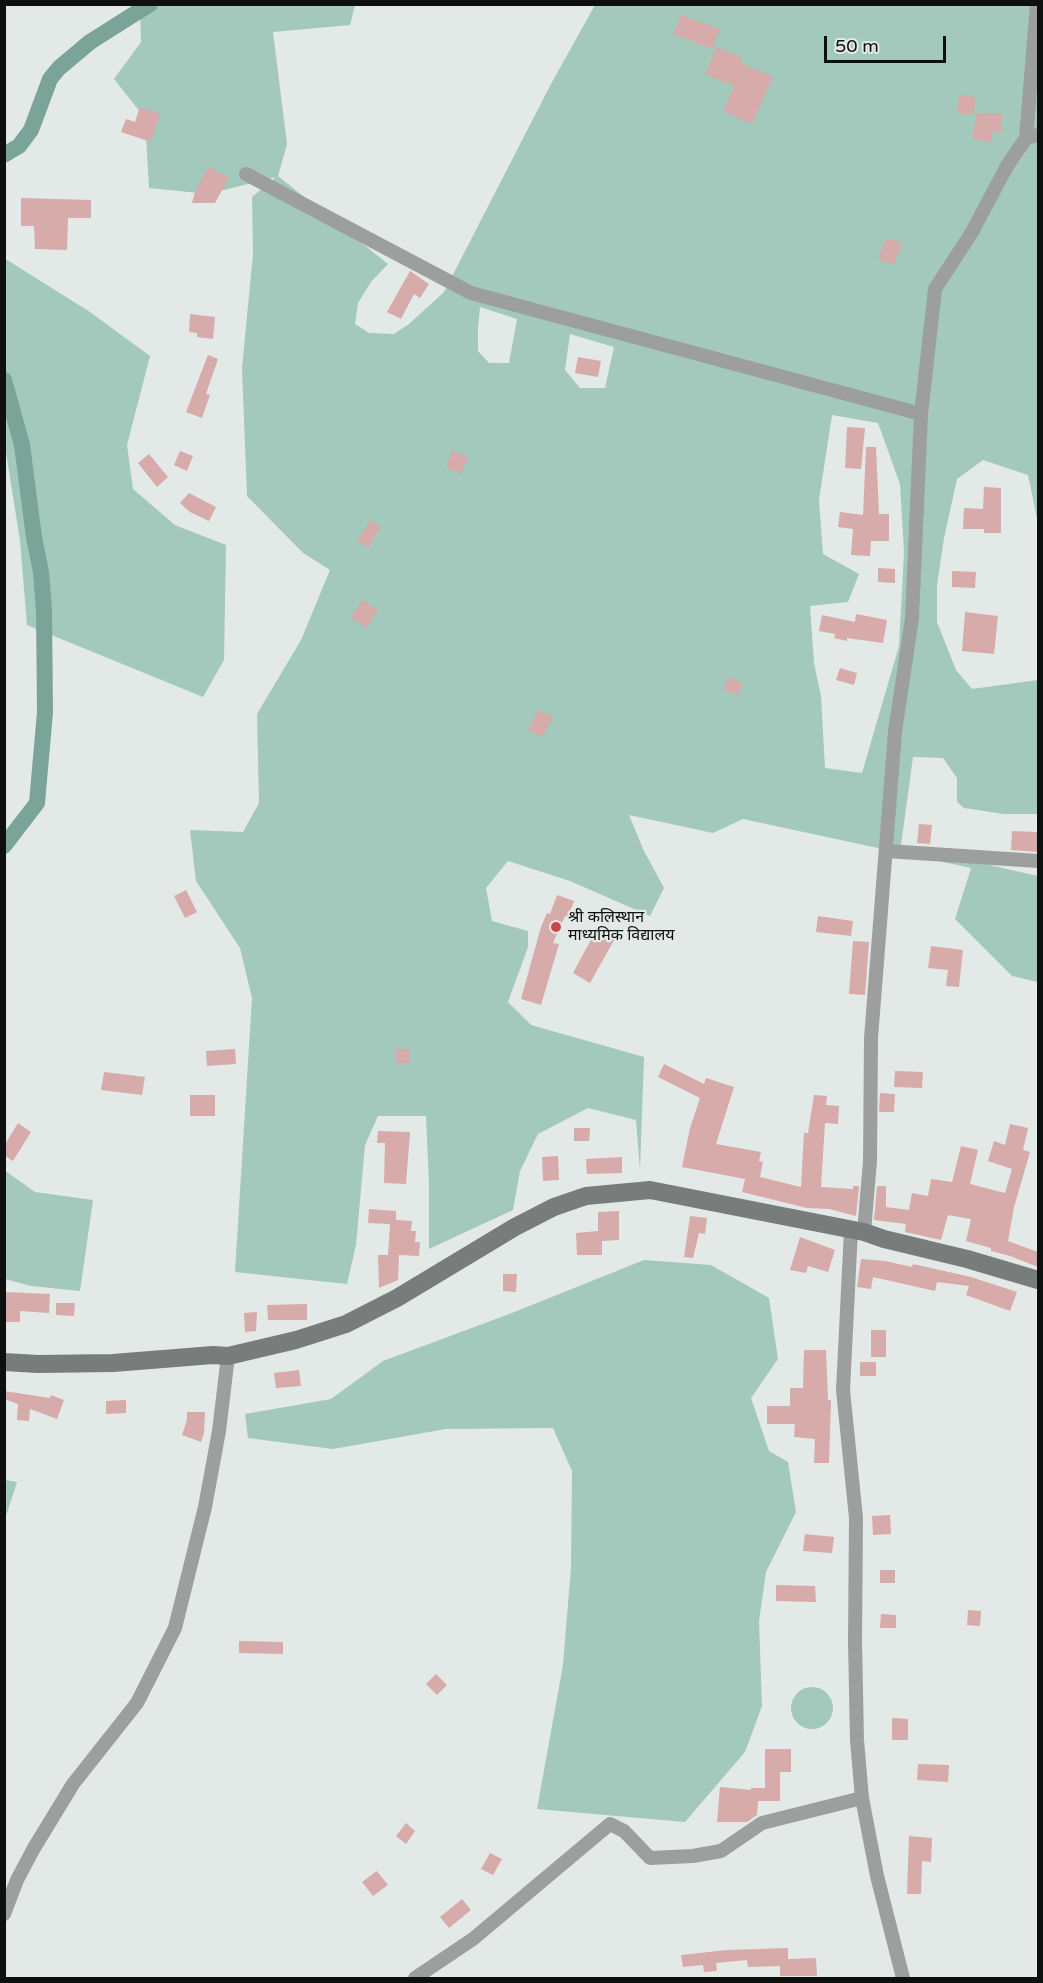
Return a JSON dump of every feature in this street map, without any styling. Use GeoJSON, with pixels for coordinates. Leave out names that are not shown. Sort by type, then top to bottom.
{"type":"FeatureCollection","features":[{"type":"Feature","properties":{"kind":"street"},"geometry":{"type":"LineString","coordinates":[[903,1978],[876,1876],[862,1798],[855,1641],[856,1518],[843,1390],[858,1231],[870,1161],[871,1038],[895,732],[912,618],[921,414],[935,290],[972,231],[1007,165],[1032,137],[1037,4]]}},
{"type":"Feature","properties":{"kind":"street"},"geometry":{"type":"LineString","coordinates":[[246,174],[471,293],[921,414]]}},
{"type":"Feature","properties":{"kind":"street"},"geometry":{"type":"LineString","coordinates":[[887,851],[1038,861]]}},
{"type":"Feature","properties":{"kind":"street"},"geometry":{"type":"LineString","coordinates":[[4,1362],[113,1363],[213,1355],[228,1356],[296,1340],[346,1324],[397,1298],[515,1227],[554,1207],[586,1196],[650,1190],[858,1231],[1038,1280]]}},
{"type":"Feature","properties":{"kind":"street"},"geometry":{"type":"LineString","coordinates":[[4,1914],[17,1880],[34,1848],[73,1785],[137,1703],[175,1628],[205,1507],[219,1431],[228,1356]]}},
{"type":"Feature","properties":{"kind":"street"},"geometry":{"type":"LineString","coordinates":[[415,1978],[473,1938],[610,1824],[624,1832],[650,1858],[693,1856],[721,1851],[762,1823],[862,1798]]}},
{"type":"Feature","properties":{"kind":"green space"},"geometry":{"type":"Polygon","coordinates":[[[140,5],[355,5],[350,25],[273,32],[287,144],[278,176],[388,264],[371,282],[358,303],[355,324],[369,333],[394,334],[409,324],[444,292],[551,84],[595,5],[1038,5],[1038,523],[1028,475],[983,460],[957,479],[944,538],[937,585],[937,622],[956,670],[972,689],[1038,680],[1038,814],[1004,814],[964,808],[957,802],[957,778],[943,758],[913,757],[901,845],[1038,876],[1038,982],[1012,976],[955,919],[971,868],[743,819],[713,833],[629,815],[644,851],[664,888],[650,916],[570,881],[508,861],[486,888],[492,921],[528,931],[528,947],[508,1002],[531,1025],[644,1057],[640,1170],[636,1120],[588,1108],[538,1134],[520,1171],[513,1210],[429,1249],[426,1116],[378,1116],[365,1145],[356,1245],[347,1284],[235,1272],[252,998],[240,948],[196,881],[190,830],[243,832],[259,803],[257,714],[301,640],[330,570],[303,553],[247,496],[242,368],[253,254],[252,197],[276,177],[208,194],[149,188],[145,118],[114,79],[141,42],[140,5]],[[480,307],[478,351],[489,363],[509,363],[517,319],[480,307]],[[570,334],[565,370],[580,388],[605,388],[614,347],[570,334]],[[832,415],[819,500],[823,554],[859,574],[848,602],[810,606],[814,663],[821,696],[825,768],[862,773],[899,646],[904,552],[900,484],[878,423],[832,415]]]}},
{"type":"Feature","properties":{"kind":"green space"},"geometry":{"type":"Polygon","coordinates":[[[4,258],[90,312],[150,356],[127,445],[133,489],[175,525],[226,545],[224,660],[203,697],[27,625],[20,541],[5,446],[4,258]]]}},
{"type":"Feature","properties":{"kind":"green space"},"geometry":{"type":"Polygon","coordinates":[[[4,1170],[35,1192],[93,1200],[80,1291],[31,1286],[5,1279],[4,1170]]]}},
{"type":"Feature","properties":{"kind":"green space"},"geometry":{"type":"Polygon","coordinates":[[[644,1260],[711,1265],[769,1298],[778,1359],[751,1398],[769,1451],[788,1462],[796,1512],[766,1572],[759,1621],[762,1706],[745,1752],[685,1822],[537,1809],[563,1665],[571,1567],[572,1471],[553,1428],[446,1429],[333,1449],[248,1438],[245,1414],[331,1399],[383,1361],[644,1260]]]}},
{"type":"Feature","properties":{"kind":"green space"},"geometry":{"type":"Polygon","coordinates":[[[4,1480],[17,1482],[5,1519],[4,1480]]]}},
{"type":"Feature","properties":{"kind":"green space"},"geometry":{"type":"Polygon","coordinates":[[[812,1687],[820,1688],[827,1693],[832,1700],[832,1716],[827,1723],[820,1728],[812,1729],[804,1728],[797,1723],[792,1716],[791,1708],[792,1700],[797,1693],[804,1688],[812,1687]]]}},
{"type":"Feature","properties":{"kind":"building"},"geometry":{"type":"Polygon","coordinates":[[[681,15],[720,29],[712,49],[673,34],[681,15]]]}},
{"type":"Feature","properties":{"kind":"building"},"geometry":{"type":"Polygon","coordinates":[[[717,47],[742,58],[741,63],[773,77],[752,124],[723,111],[734,86],[705,74],[717,47]]]}},
{"type":"Feature","properties":{"kind":"building"},"geometry":{"type":"Polygon","coordinates":[[[959,95],[976,97],[973,115],[957,113],[959,95]]]}},
{"type":"Feature","properties":{"kind":"building"},"geometry":{"type":"Polygon","coordinates":[[[140,107],[160,114],[151,142],[121,132],[126,119],[135,122],[140,107]]]}},
{"type":"Feature","properties":{"kind":"building"},"geometry":{"type":"Polygon","coordinates":[[[977,113],[1002,113],[1002,132],[993,132],[991,142],[972,139],[977,113]]]}},
{"type":"Feature","properties":{"kind":"building"},"geometry":{"type":"Polygon","coordinates":[[[208,167],[229,177],[215,203],[192,203],[195,192],[208,167]]]}},
{"type":"Feature","properties":{"kind":"building"},"geometry":{"type":"Polygon","coordinates":[[[21,198],[91,200],[91,218],[68,218],[67,250],[35,249],[34,226],[21,226],[21,198]]]}},
{"type":"Feature","properties":{"kind":"building"},"geometry":{"type":"Polygon","coordinates":[[[886,238],[902,243],[894,265],[878,259],[886,238]]]}},
{"type":"Feature","properties":{"kind":"building"},"geometry":{"type":"Polygon","coordinates":[[[410,271],[429,284],[420,298],[414,294],[401,319],[387,312],[410,271]]]}},
{"type":"Feature","properties":{"kind":"building"},"geometry":{"type":"Polygon","coordinates":[[[190,314],[215,317],[213,339],[197,337],[197,333],[189,332],[190,314]]]}},
{"type":"Feature","properties":{"kind":"building"},"geometry":{"type":"Polygon","coordinates":[[[208,355],[218,359],[206,394],[210,395],[202,418],[186,412],[208,355]]]}},
{"type":"Feature","properties":{"kind":"building"},"geometry":{"type":"Polygon","coordinates":[[[578,357],[601,361],[598,377],[575,373],[578,357]]]}},
{"type":"Feature","properties":{"kind":"building"},"geometry":{"type":"Polygon","coordinates":[[[847,427],[865,428],[861,469],[845,468],[847,427]]]}},
{"type":"Feature","properties":{"kind":"building"},"geometry":{"type":"Polygon","coordinates":[[[866,447],[876,447],[879,514],[889,514],[889,541],[871,541],[870,556],[851,555],[853,529],[838,527],[840,512],[863,515],[866,447]]]}},
{"type":"Feature","properties":{"kind":"building"},"geometry":{"type":"Polygon","coordinates":[[[453,450],[468,457],[461,474],[446,467],[453,450]]]}},
{"type":"Feature","properties":{"kind":"building"},"geometry":{"type":"Polygon","coordinates":[[[180,451],[193,456],[187,471],[174,465],[180,451]]]}},
{"type":"Feature","properties":{"kind":"building"},"geometry":{"type":"Polygon","coordinates":[[[149,454],[168,477],[157,487],[138,463],[149,454]]]}},
{"type":"Feature","properties":{"kind":"building"},"geometry":{"type":"Polygon","coordinates":[[[984,487],[1001,488],[1001,533],[984,533],[984,529],[963,529],[964,508],[983,509],[984,487]]]}},
{"type":"Feature","properties":{"kind":"building"},"geometry":{"type":"Polygon","coordinates":[[[189,493],[216,507],[209,521],[190,512],[180,503],[189,493]]]}},
{"type":"Feature","properties":{"kind":"building"},"geometry":{"type":"Polygon","coordinates":[[[370,520],[381,527],[368,548],[357,541],[370,520]]]}},
{"type":"Feature","properties":{"kind":"building"},"geometry":{"type":"Polygon","coordinates":[[[878,568],[895,569],[895,583],[878,582],[878,568]]]}},
{"type":"Feature","properties":{"kind":"building"},"geometry":{"type":"Polygon","coordinates":[[[952,571],[976,572],[975,588],[952,587],[952,571]]]}},
{"type":"Feature","properties":{"kind":"building"},"geometry":{"type":"Polygon","coordinates":[[[362,600],[378,610],[367,628],[351,618],[362,600]]]}},
{"type":"Feature","properties":{"kind":"building"},"geometry":{"type":"Polygon","coordinates":[[[965,612],[998,616],[994,654],[962,651],[965,612]]]}},
{"type":"Feature","properties":{"kind":"building"},"geometry":{"type":"Polygon","coordinates":[[[856,614],[887,620],[883,643],[847,638],[847,641],[834,638],[835,634],[819,631],[822,615],[855,622],[856,614]]]}},
{"type":"Feature","properties":{"kind":"building"},"geometry":{"type":"Polygon","coordinates":[[[840,668],[857,673],[854,685],[836,680],[840,668]]]}},
{"type":"Feature","properties":{"kind":"building"},"geometry":{"type":"Polygon","coordinates":[[[728,677],[742,683],[738,695],[723,690],[728,677]]]}},
{"type":"Feature","properties":{"kind":"building"},"geometry":{"type":"Polygon","coordinates":[[[538,710],[553,717],[542,737],[528,730],[538,710]]]}},
{"type":"Feature","properties":{"kind":"building"},"geometry":{"type":"Polygon","coordinates":[[[919,824],[932,825],[930,844],[917,843],[919,824]]]}},
{"type":"Feature","properties":{"kind":"building"},"geometry":{"type":"Polygon","coordinates":[[[1012,831],[1038,832],[1038,852],[1011,850],[1012,831]]]}},
{"type":"Feature","properties":{"kind":"building"},"geometry":{"type":"Polygon","coordinates":[[[186,890],[197,912],[185,918],[174,896],[186,890]]]}},
{"type":"Feature","properties":{"kind":"building"},"geometry":{"type":"Polygon","coordinates":[[[557,895],[574,901],[553,943],[559,944],[541,1005],[521,999],[541,927],[547,913],[550,914],[557,895]]]}},
{"type":"Feature","properties":{"kind":"building"},"geometry":{"type":"Polygon","coordinates":[[[818,916],[853,921],[851,936],[816,932],[818,916]]]}},
{"type":"Feature","properties":{"kind":"building"},"geometry":{"type":"Polygon","coordinates":[[[599,925],[617,935],[590,983],[573,973],[599,925]]]}},
{"type":"Feature","properties":{"kind":"building"},"geometry":{"type":"Polygon","coordinates":[[[853,941],[869,942],[865,995],[849,994],[853,941]]]}},
{"type":"Feature","properties":{"kind":"building"},"geometry":{"type":"Polygon","coordinates":[[[931,946],[963,950],[959,987],[946,986],[948,970],[928,968],[931,946]]]}},
{"type":"Feature","properties":{"kind":"building"},"geometry":{"type":"Polygon","coordinates":[[[235,1049],[236,1064],[207,1066],[206,1051],[235,1049]]]}},
{"type":"Feature","properties":{"kind":"building"},"geometry":{"type":"Polygon","coordinates":[[[396,1049],[410,1049],[409,1063],[396,1063],[396,1049]]]}},
{"type":"Feature","properties":{"kind":"building"},"geometry":{"type":"Polygon","coordinates":[[[664,1064],[704,1084],[706,1078],[734,1087],[716,1144],[761,1152],[759,1161],[763,1162],[760,1177],[801,1187],[804,1133],[808,1133],[814,1095],[827,1096],[826,1105],[839,1106],[838,1124],[825,1123],[821,1187],[853,1189],[853,1186],[859,1186],[856,1216],[829,1209],[807,1208],[742,1192],[745,1179],[682,1167],[690,1128],[700,1098],[658,1077],[664,1064]]]}},
{"type":"Feature","properties":{"kind":"building"},"geometry":{"type":"Polygon","coordinates":[[[895,1071],[923,1072],[922,1088],[894,1087],[895,1071]]]}},
{"type":"Feature","properties":{"kind":"building"},"geometry":{"type":"Polygon","coordinates":[[[104,1072],[145,1077],[142,1095],[101,1090],[104,1072]]]}},
{"type":"Feature","properties":{"kind":"building"},"geometry":{"type":"Polygon","coordinates":[[[880,1093],[895,1094],[894,1112],[879,1112],[880,1093]]]}},
{"type":"Feature","properties":{"kind":"building"},"geometry":{"type":"Polygon","coordinates":[[[190,1095],[215,1095],[215,1116],[190,1116],[190,1095]]]}},
{"type":"Feature","properties":{"kind":"building"},"geometry":{"type":"Polygon","coordinates":[[[18,1123],[31,1132],[13,1161],[4,1155],[4,1146],[18,1123]]]}},
{"type":"Feature","properties":{"kind":"building"},"geometry":{"type":"Polygon","coordinates":[[[1010,1124],[1028,1128],[1023,1150],[1030,1152],[1014,1207],[1008,1241],[1038,1252],[1038,1267],[991,1251],[991,1248],[966,1241],[971,1219],[948,1215],[941,1240],[905,1232],[906,1224],[874,1220],[877,1186],[886,1186],[886,1207],[909,1210],[912,1193],[928,1196],[931,1179],[952,1182],[961,1146],[978,1150],[970,1184],[1005,1193],[1012,1169],[988,1161],[994,1141],[1005,1145],[1010,1124]]]}},
{"type":"Feature","properties":{"kind":"building"},"geometry":{"type":"Polygon","coordinates":[[[574,1128],[590,1128],[589,1141],[574,1141],[574,1128]]]}},
{"type":"Feature","properties":{"kind":"building"},"geometry":{"type":"Polygon","coordinates":[[[378,1131],[410,1132],[406,1184],[384,1183],[385,1143],[377,1143],[378,1131]]]}},
{"type":"Feature","properties":{"kind":"building"},"geometry":{"type":"Polygon","coordinates":[[[558,1156],[559,1180],[543,1181],[542,1157],[558,1156]]]}},
{"type":"Feature","properties":{"kind":"building"},"geometry":{"type":"Polygon","coordinates":[[[622,1157],[622,1173],[587,1174],[586,1159],[622,1157]]]}},
{"type":"Feature","properties":{"kind":"building"},"geometry":{"type":"Polygon","coordinates":[[[369,1209],[396,1211],[396,1220],[412,1221],[411,1231],[416,1231],[415,1242],[420,1242],[419,1256],[399,1255],[398,1280],[379,1288],[378,1255],[388,1255],[390,1224],[368,1223],[369,1209]]]}},
{"type":"Feature","properties":{"kind":"building"},"geometry":{"type":"Polygon","coordinates":[[[619,1211],[619,1240],[602,1241],[602,1255],[577,1255],[576,1233],[598,1231],[598,1212],[619,1211]]]}},
{"type":"Feature","properties":{"kind":"building"},"geometry":{"type":"Polygon","coordinates":[[[690,1216],[707,1218],[705,1234],[699,1233],[693,1258],[684,1257],[690,1216]]]}},
{"type":"Feature","properties":{"kind":"building"},"geometry":{"type":"Polygon","coordinates":[[[800,1237],[835,1250],[828,1272],[808,1266],[806,1273],[790,1270],[800,1237]]]}},
{"type":"Feature","properties":{"kind":"building"},"geometry":{"type":"Polygon","coordinates":[[[861,1259],[912,1267],[913,1264],[971,1277],[1017,1292],[1010,1311],[966,1295],[969,1286],[937,1282],[935,1291],[873,1277],[871,1289],[857,1287],[861,1259]]]}},
{"type":"Feature","properties":{"kind":"building"},"geometry":{"type":"Polygon","coordinates":[[[503,1274],[517,1274],[516,1292],[503,1291],[503,1274]]]}},
{"type":"Feature","properties":{"kind":"building"},"geometry":{"type":"Polygon","coordinates":[[[4,1292],[50,1294],[49,1313],[20,1311],[20,1322],[4,1322],[4,1292]]]}},
{"type":"Feature","properties":{"kind":"building"},"geometry":{"type":"Polygon","coordinates":[[[56,1303],[75,1303],[74,1316],[56,1315],[56,1303]]]}},
{"type":"Feature","properties":{"kind":"building"},"geometry":{"type":"Polygon","coordinates":[[[307,1304],[307,1320],[268,1320],[267,1305],[307,1304]]]}},
{"type":"Feature","properties":{"kind":"building"},"geometry":{"type":"Polygon","coordinates":[[[257,1312],[256,1331],[245,1332],[244,1313],[257,1312]]]}},
{"type":"Feature","properties":{"kind":"building"},"geometry":{"type":"Polygon","coordinates":[[[871,1330],[886,1330],[886,1357],[871,1357],[871,1330]]]}},
{"type":"Feature","properties":{"kind":"building"},"geometry":{"type":"Polygon","coordinates":[[[804,1350],[826,1350],[828,1400],[831,1400],[829,1463],[814,1463],[815,1439],[794,1437],[795,1424],[767,1424],[767,1406],[790,1406],[790,1388],[803,1388],[804,1350]]]}},
{"type":"Feature","properties":{"kind":"building"},"geometry":{"type":"Polygon","coordinates":[[[860,1362],[876,1362],[876,1376],[860,1376],[860,1362]]]}},
{"type":"Feature","properties":{"kind":"building"},"geometry":{"type":"Polygon","coordinates":[[[299,1370],[301,1386],[276,1388],[274,1373],[299,1370]]]}},
{"type":"Feature","properties":{"kind":"building"},"geometry":{"type":"Polygon","coordinates":[[[4,1391],[50,1398],[51,1395],[64,1400],[57,1419],[30,1409],[29,1421],[17,1420],[18,1404],[4,1399],[4,1391]]]}},
{"type":"Feature","properties":{"kind":"building"},"geometry":{"type":"Polygon","coordinates":[[[126,1400],[126,1413],[106,1414],[106,1401],[126,1400]]]}},
{"type":"Feature","properties":{"kind":"building"},"geometry":{"type":"Polygon","coordinates":[[[187,1412],[205,1412],[201,1442],[182,1435],[187,1412]]]}},
{"type":"Feature","properties":{"kind":"building"},"geometry":{"type":"Polygon","coordinates":[[[890,1515],[891,1534],[873,1535],[872,1516],[890,1515]]]}},
{"type":"Feature","properties":{"kind":"building"},"geometry":{"type":"Polygon","coordinates":[[[805,1534],[834,1537],[832,1553],[803,1551],[805,1534]]]}},
{"type":"Feature","properties":{"kind":"building"},"geometry":{"type":"Polygon","coordinates":[[[880,1570],[895,1570],[895,1583],[880,1583],[880,1570]]]}},
{"type":"Feature","properties":{"kind":"building"},"geometry":{"type":"Polygon","coordinates":[[[776,1585],[815,1586],[816,1602],[776,1601],[776,1585]]]}},
{"type":"Feature","properties":{"kind":"building"},"geometry":{"type":"Polygon","coordinates":[[[968,1610],[981,1611],[980,1626],[967,1625],[968,1610]]]}},
{"type":"Feature","properties":{"kind":"building"},"geometry":{"type":"Polygon","coordinates":[[[881,1614],[896,1615],[896,1628],[880,1628],[881,1614]]]}},
{"type":"Feature","properties":{"kind":"building"},"geometry":{"type":"Polygon","coordinates":[[[239,1641],[283,1642],[283,1654],[239,1653],[239,1641]]]}},
{"type":"Feature","properties":{"kind":"building"},"geometry":{"type":"Polygon","coordinates":[[[436,1674],[447,1685],[437,1695],[426,1684],[436,1674]]]}},
{"type":"Feature","properties":{"kind":"building"},"geometry":{"type":"Polygon","coordinates":[[[892,1718],[908,1719],[908,1740],[892,1740],[892,1718]]]}},
{"type":"Feature","properties":{"kind":"building"},"geometry":{"type":"Polygon","coordinates":[[[765,1749],[791,1749],[791,1772],[780,1772],[780,1801],[758,1801],[757,1815],[747,1822],[717,1822],[720,1787],[751,1790],[751,1788],[765,1788],[765,1749]]]}},
{"type":"Feature","properties":{"kind":"building"},"geometry":{"type":"Polygon","coordinates":[[[918,1764],[949,1765],[948,1782],[917,1780],[918,1764]]]}},
{"type":"Feature","properties":{"kind":"building"},"geometry":{"type":"Polygon","coordinates":[[[406,1823],[415,1831],[406,1844],[396,1836],[406,1823]]]}},
{"type":"Feature","properties":{"kind":"building"},"geometry":{"type":"Polygon","coordinates":[[[909,1836],[932,1838],[931,1862],[922,1861],[921,1894],[907,1894],[909,1836]]]}},
{"type":"Feature","properties":{"kind":"building"},"geometry":{"type":"Polygon","coordinates":[[[490,1853],[502,1859],[493,1875],[481,1869],[490,1853]]]}},
{"type":"Feature","properties":{"kind":"building"},"geometry":{"type":"Polygon","coordinates":[[[377,1871],[388,1885],[373,1896],[362,1882],[377,1871]]]}},
{"type":"Feature","properties":{"kind":"building"},"geometry":{"type":"Polygon","coordinates":[[[462,1899],[471,1910],[449,1928],[440,1917],[462,1899]]]}},
{"type":"Feature","properties":{"kind":"building"},"geometry":{"type":"Polygon","coordinates":[[[788,1948],[788,1959],[816,1958],[817,1976],[780,1976],[780,1966],[748,1967],[747,1960],[716,1963],[717,1971],[704,1972],[703,1965],[683,1967],[681,1955],[727,1950],[788,1948]]]}},
{"type":"Feature","properties":{"kind":"waterway"},"geometry":{"type":"LineString","coordinates":[[4,155],[19,146],[31,130],[50,79],[59,68],[90,42],[150,4]]}},
{"type":"Feature","properties":{"kind":"waterway"},"geometry":{"type":"LineString","coordinates":[[4,380],[22,445],[41,572],[44,610],[45,712],[37,803],[4,846]]}},
{"type":"Feature","properties":{"kind":"place","name":"श्री कलिस्थान माध्यमिक विद्यालय"},"geometry":{"type":"Point","coordinates":[556,927]}}]}
